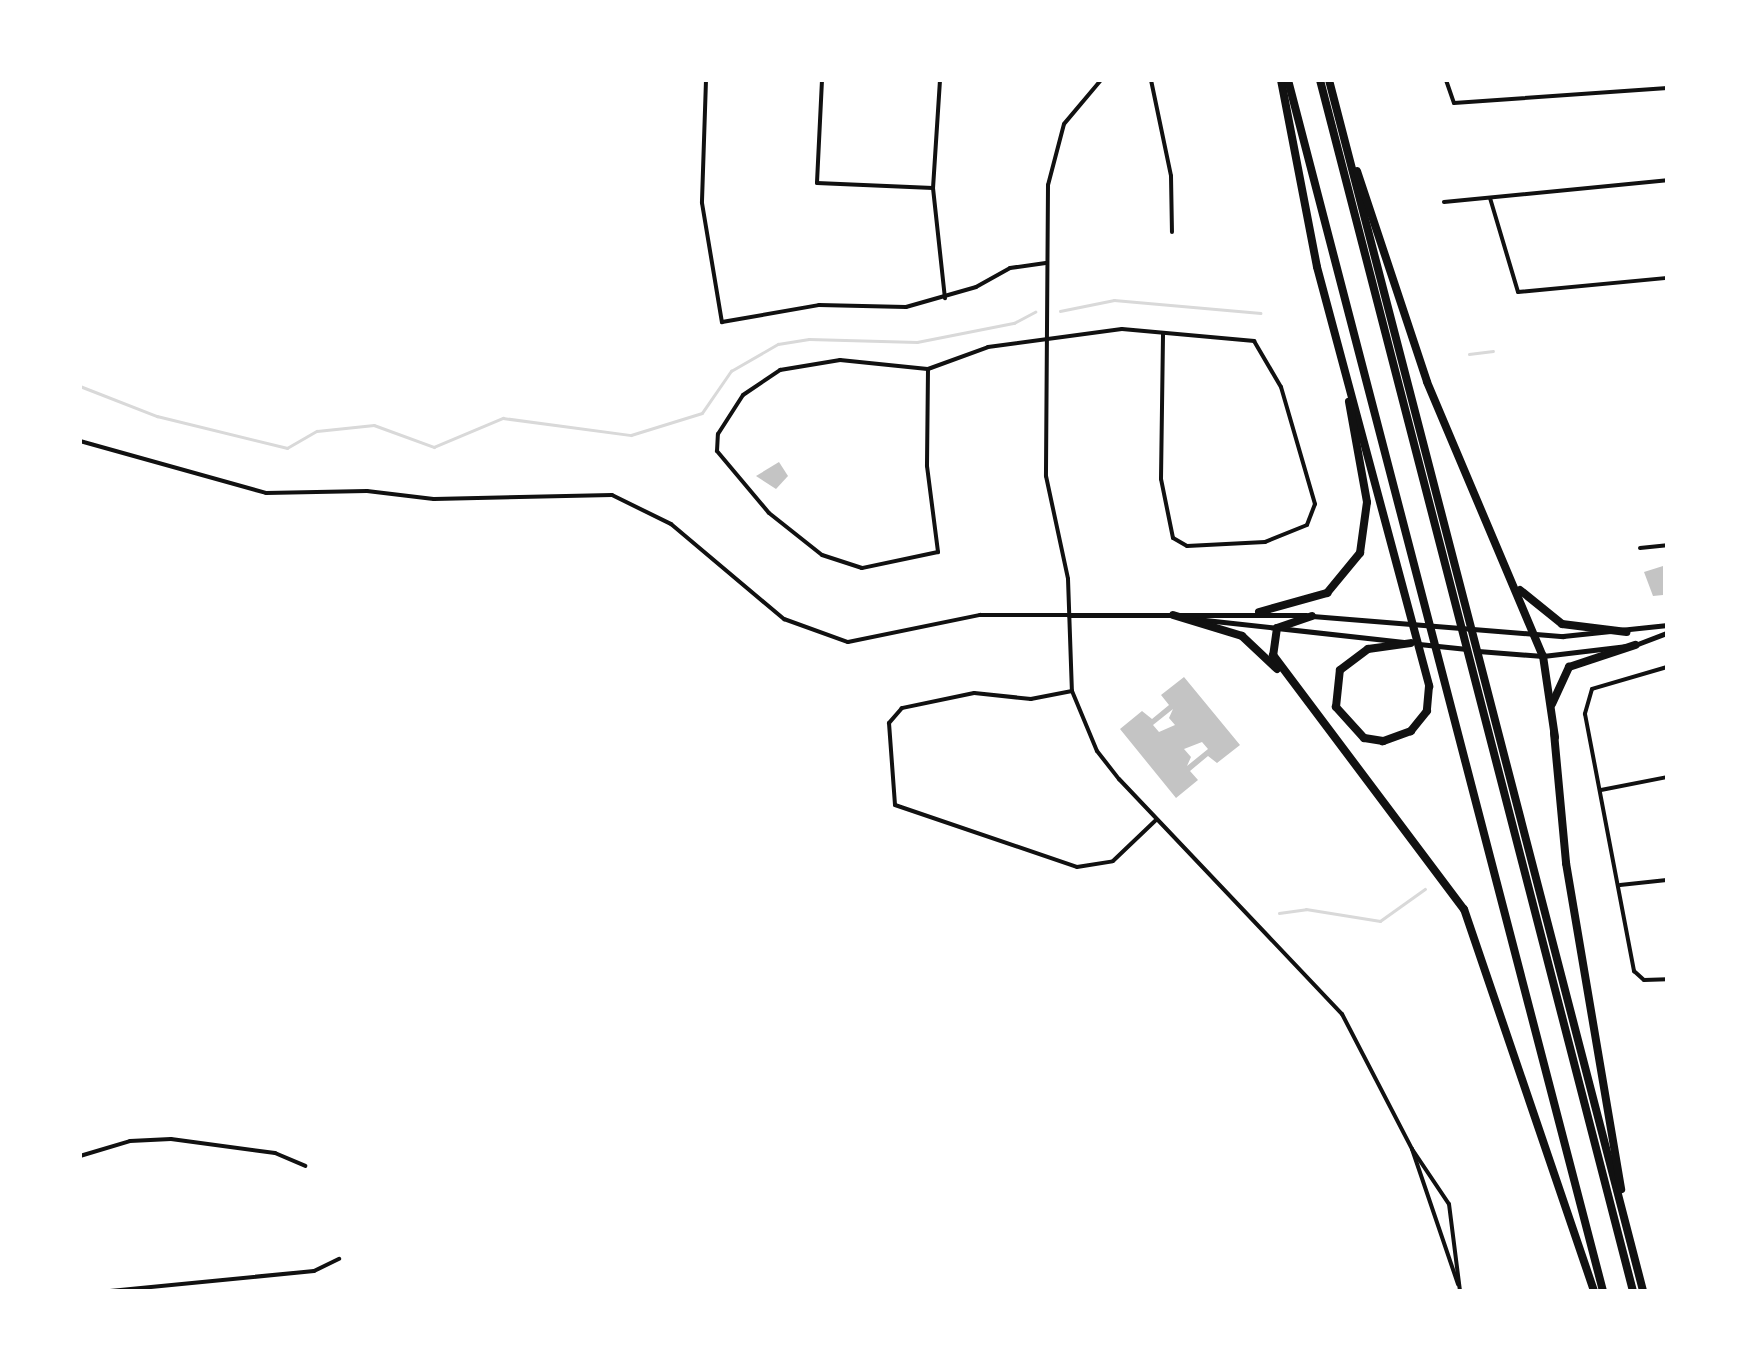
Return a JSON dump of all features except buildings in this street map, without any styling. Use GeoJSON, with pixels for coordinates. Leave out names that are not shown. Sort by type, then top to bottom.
{"type":"FeatureCollection","features":[{"type":"Feature","properties":{"kind":"highway"},"geometry":{"type":"LineString","coordinates":[[1259,612],[1326,592],[1349,571],[1363,544],[1367,502],[1284,80]]}},
{"type":"Feature","properties":{"kind":"highway"},"geometry":{"type":"LineString","coordinates":[[1284,80],[1360,351],[1602,1291]]}},
{"type":"Feature","properties":{"kind":"highway"},"geometry":{"type":"LineString","coordinates":[[1320,80],[1418,464],[1448,559]]}},
{"type":"Feature","properties":{"kind":"highway"},"geometry":{"type":"LineString","coordinates":[[1329,80],[1461,609],[1644,1291]]}},
{"type":"Feature","properties":{"kind":"highway"},"geometry":{"type":"LineString","coordinates":[[1334,100],[1427,382],[1518,587],[1531,634],[1543,656],[1569,880],[1626,1223]]}},
{"type":"Feature","properties":{"kind":"highway"},"geometry":{"type":"LineString","coordinates":[[1338,349],[1424,665],[1429,704],[1411,731],[1374,741],[1340,717],[1335,686],[1344,664],[1368,649],[1410,643]]}},
{"type":"Feature","properties":{"kind":"highway"},"geometry":{"type":"LineString","coordinates":[[1518,587],[1562,624],[1626,632]]}},
{"type":"Feature","properties":{"kind":"highway"},"geometry":{"type":"LineString","coordinates":[[1173,615],[1242,636],[1290,683],[1426,850],[1464,909],[1594,1291]]}},
{"type":"Feature","properties":{"kind":"highway"},"geometry":{"type":"LineString","coordinates":[[1290,683],[1273,656],[1277,628],[1312,616]]}},
{"type":"Feature","properties":{"kind":"highway"},"geometry":{"type":"LineString","coordinates":[[1555,736],[1554,696],[1563,674],[1586,658],[1634,645]]}},
{"type":"Feature","properties":{"kind":"highway"},"geometry":{"type":"LineString","coordinates":[[1477,669],[1633,1291]]}},
{"type":"Feature","properties":{"kind":"main road"},"geometry":{"type":"LineString","coordinates":[[1069,615],[1259,612],[1531,634],[1626,632],[1667,624]]}},
{"type":"Feature","properties":{"kind":"main road"},"geometry":{"type":"LineString","coordinates":[[1173,615],[1543,656],[1634,645],[1667,633]]}},
{"type":"Feature","properties":{"kind":"street"},"geometry":{"type":"LineString","coordinates":[[706,80],[702,203],[722,322],[819,305],[880,308],[945,298],[1010,268],[1046,263]]}},
{"type":"Feature","properties":{"kind":"street"},"geometry":{"type":"LineString","coordinates":[[822,80],[817,183],[933,188]]}},
{"type":"Feature","properties":{"kind":"street"},"geometry":{"type":"LineString","coordinates":[[940,80],[933,188],[945,298]]}},
{"type":"Feature","properties":{"kind":"street"},"geometry":{"type":"LineString","coordinates":[[1100,80],[1064,124],[1052,156],[1046,263],[1046,476],[1065,558],[1072,691],[1097,751],[1324,988],[1359,1041],[1453,1222],[1459,1288]]}},
{"type":"Feature","properties":{"kind":"street"},"geometry":{"type":"LineString","coordinates":[[1151,80],[1171,176],[1172,232]]}},
{"type":"Feature","properties":{"kind":"street"},"geometry":{"type":"LineString","coordinates":[[1446,80],[1454,104],[1667,88]]}},
{"type":"Feature","properties":{"kind":"street"},"geometry":{"type":"LineString","coordinates":[[1444,202],[1667,180]]}},
{"type":"Feature","properties":{"kind":"street"},"geometry":{"type":"LineString","coordinates":[[1490,198],[1518,292],[1667,278]]}},
{"type":"Feature","properties":{"kind":"street"},"geometry":{"type":"LineString","coordinates":[[928,369],[927,466],[938,552],[862,568],[822,555],[744,488],[717,450],[718,434],[743,395],[780,370],[840,360],[928,369],[988,347],[1122,329],[1164,333],[1254,342],[1263,350],[1315,504],[1307,525],[1265,542],[1187,546],[1173,538],[1162,478],[1164,333]]}},
{"type":"Feature","properties":{"kind":"street"},"geometry":{"type":"LineString","coordinates":[[80,441],[266,493],[367,492],[434,499],[612,495],[671,524],[721,571],[800,628],[848,642],[881,640],[980,614],[1069,615]]}},
{"type":"Feature","properties":{"kind":"street"},"geometry":{"type":"LineString","coordinates":[[1640,548],[1667,545]]}},
{"type":"Feature","properties":{"kind":"street"},"geometry":{"type":"LineString","coordinates":[[1667,667],[1592,689],[1584,714],[1634,971],[1644,980],[1667,979]]}},
{"type":"Feature","properties":{"kind":"street"},"geometry":{"type":"LineString","coordinates":[[1072,691],[1031,699],[974,693],[902,708],[889,723],[895,805],[1077,867],[1112,861],[1158,819]]}},
{"type":"Feature","properties":{"kind":"street"},"geometry":{"type":"LineString","coordinates":[[1601,790],[1667,778]]}},
{"type":"Feature","properties":{"kind":"street"},"geometry":{"type":"LineString","coordinates":[[1620,886],[1667,880]]}},
{"type":"Feature","properties":{"kind":"street"},"geometry":{"type":"LineString","coordinates":[[80,1156],[130,1141],[171,1139],[275,1152],[304,1166]]}},
{"type":"Feature","properties":{"kind":"street"},"geometry":{"type":"LineString","coordinates":[[1412,1149],[1424,1196],[1439,1226],[1459,1288]]}},
{"type":"Feature","properties":{"kind":"street"},"geometry":{"type":"LineString","coordinates":[[1424,1196],[1438,1187]]}},
{"type":"Feature","properties":{"kind":"street"},"geometry":{"type":"LineString","coordinates":[[1439,1226],[1453,1222]]}},
{"type":"Feature","properties":{"kind":"street"},"geometry":{"type":"LineString","coordinates":[[110,1291],[314,1271],[339,1259]]}},
{"type":"Feature","properties":{"kind":"waterway"},"geometry":{"type":"LineString","coordinates":[[1060,311],[1114,300],[1260,313]]}},
{"type":"Feature","properties":{"kind":"waterway"},"geometry":{"type":"LineString","coordinates":[[80,386],[157,416],[287,448],[317,431],[374,425],[434,447],[503,418],[631,435],[702,413],[731,371],[778,344],[809,339],[917,342],[1014,323],[1035,312]]}},
{"type":"Feature","properties":{"kind":"waterway"},"geometry":{"type":"LineString","coordinates":[[1469,354],[1493,351]]}},
{"type":"Feature","properties":{"kind":"waterway"},"geometry":{"type":"LineString","coordinates":[[1279,913],[1306,909],[1380,921],[1425,889]]}}]}
